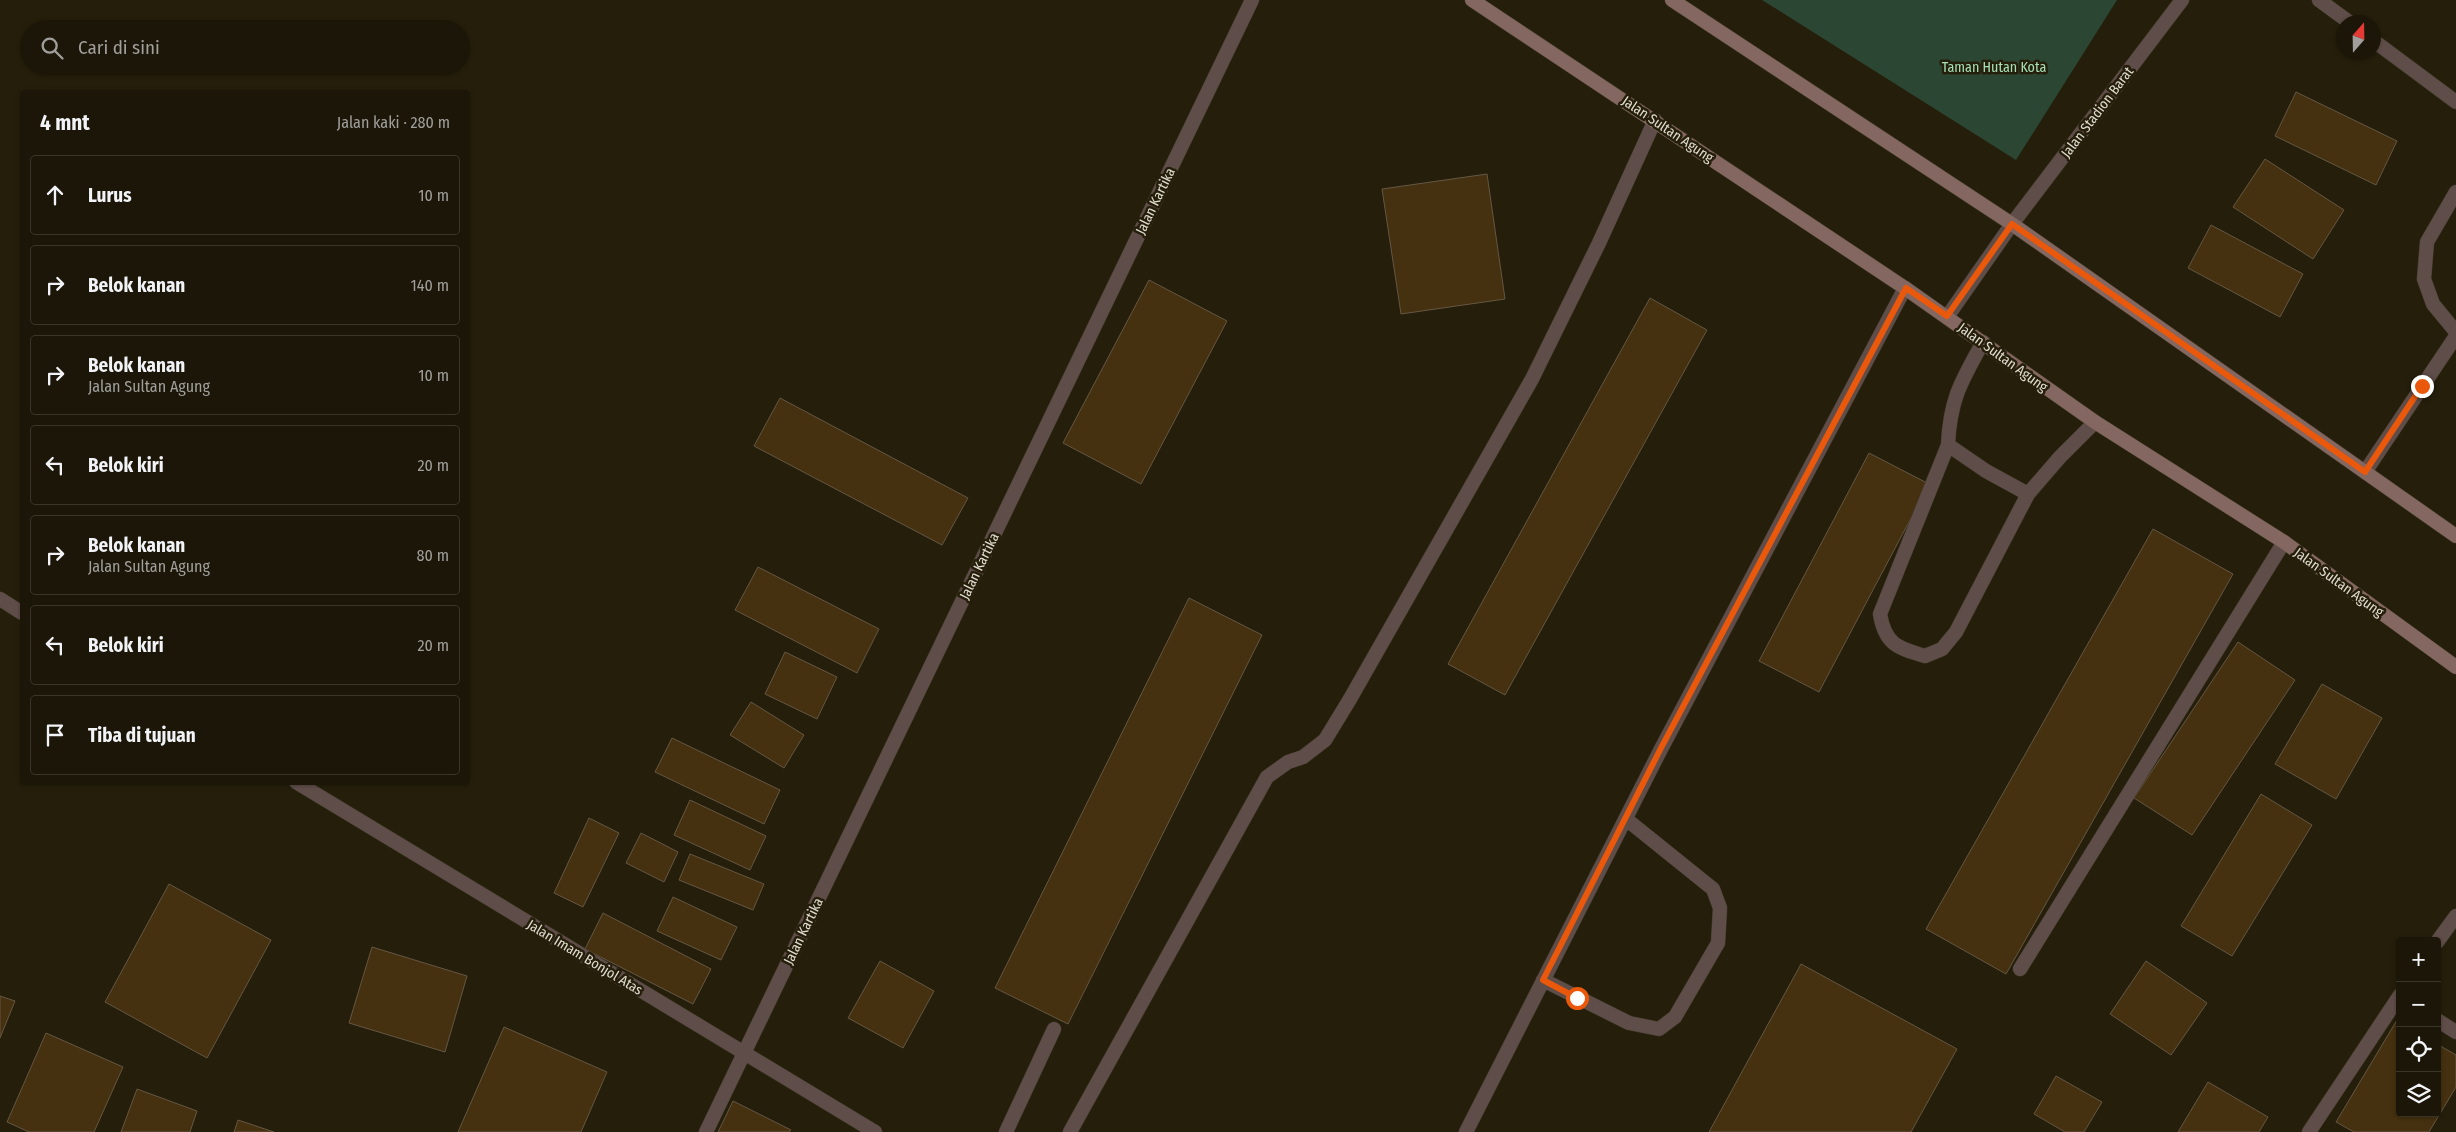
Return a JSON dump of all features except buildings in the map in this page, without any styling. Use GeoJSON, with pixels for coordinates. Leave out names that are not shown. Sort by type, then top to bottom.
{"type":"FeatureCollection","features":[{"type":"Feature","properties":{"kind":"main road","name":"Jalan Sultan Agung"},"geometry":{"type":"LineString","coordinates":[[1472,0],[1906,288],[2095,422],[2284,542],[2456,667]]}},
{"type":"Feature","properties":{"kind":"main road"},"geometry":{"type":"LineString","coordinates":[[1672,0],[2012,224],[2456,536]]}},
{"type":"Feature","properties":{"kind":"street","name":"Jalan Kartika"},"geometry":{"type":"LineString","coordinates":[[706,1132],[1252,0]]}},
{"type":"Feature","properties":{"kind":"street","name":"Jalan Stadion Barat"},"geometry":{"type":"LineString","coordinates":[[1947,316],[2012,224],[2182,0]]}},
{"type":"Feature","properties":{"kind":"street"},"geometry":{"type":"LineString","coordinates":[[2319,0],[2339,15]]}},
{"type":"Feature","properties":{"kind":"street"},"geometry":{"type":"LineString","coordinates":[[2381,46],[2456,102]]}},
{"type":"Feature","properties":{"kind":"street"},"geometry":{"type":"LineString","coordinates":[[1070,1132],[1268,777],[1288,762],[1303,757],[1325,740],[1350,699],[1532,379],[1599,243],[1655,120]]}},
{"type":"Feature","properties":{"kind":"street"},"geometry":{"type":"LineString","coordinates":[[2456,192],[2427,242],[2424,279],[2433,304],[2456,332]]}},
{"type":"Feature","properties":{"kind":"street"},"geometry":{"type":"LineString","coordinates":[[1466,1132],[1626,819],[1906,288]]}},
{"type":"Feature","properties":{"kind":"street"},"geometry":{"type":"LineString","coordinates":[[2365,472],[2456,336]]}},
{"type":"Feature","properties":{"kind":"street"},"geometry":{"type":"LineString","coordinates":[[1982,342],[1956,392],[1949,421],[1948,445],[1880,614],[1882,630],[1891,644],[1925,656],[1942,649],[1956,632],[2028,494],[2060,457],[2095,422]]}},
{"type":"Feature","properties":{"kind":"street"},"geometry":{"type":"LineString","coordinates":[[1948,445],[1986,471],[2028,494]]}},
{"type":"Feature","properties":{"kind":"street"},"geometry":{"type":"LineString","coordinates":[[2020,969],[2284,542]]}},
{"type":"Feature","properties":{"kind":"street"},"geometry":{"type":"LineString","coordinates":[[0,599],[20,612]]}},
{"type":"Feature","properties":{"kind":"street","name":"Jalan Imam Bonjol Atas"},"geometry":{"type":"LineString","coordinates":[[301,785],[875,1132]]}},
{"type":"Feature","properties":{"kind":"street"},"geometry":{"type":"LineString","coordinates":[[1543,980],[1629,1023],[1658,1028],[1675,1017],[1718,943],[1720,908],[1713,889],[1626,819]]}},
{"type":"Feature","properties":{"kind":"street"},"geometry":{"type":"LineString","coordinates":[[2441,937],[2456,916]]}},
{"type":"Feature","properties":{"kind":"street"},"geometry":{"type":"LineString","coordinates":[[2309,1132],[2396,1001]]}},
{"type":"Feature","properties":{"kind":"street"},"geometry":{"type":"LineString","coordinates":[[2441,1023],[2456,1032]]}},
{"type":"Feature","properties":{"kind":"street"},"geometry":{"type":"LineString","coordinates":[[1006,1132],[1054,1030]]}},
{"type":"Feature","properties":{"kind":"green space","name":"Taman Hutan Kota"},"geometry":{"type":"Polygon","coordinates":[[[1762,0],[2117,0],[2016,160],[1762,0]]]}},
{"type":"Feature","properties":{"kind":"route"},"geometry":{"type":"LineString","coordinates":[[1577,998],[1543,980],[1661,748],[1906,288],[1947,316],[2012,224],[2365,472],[2422,386]]}}]}
